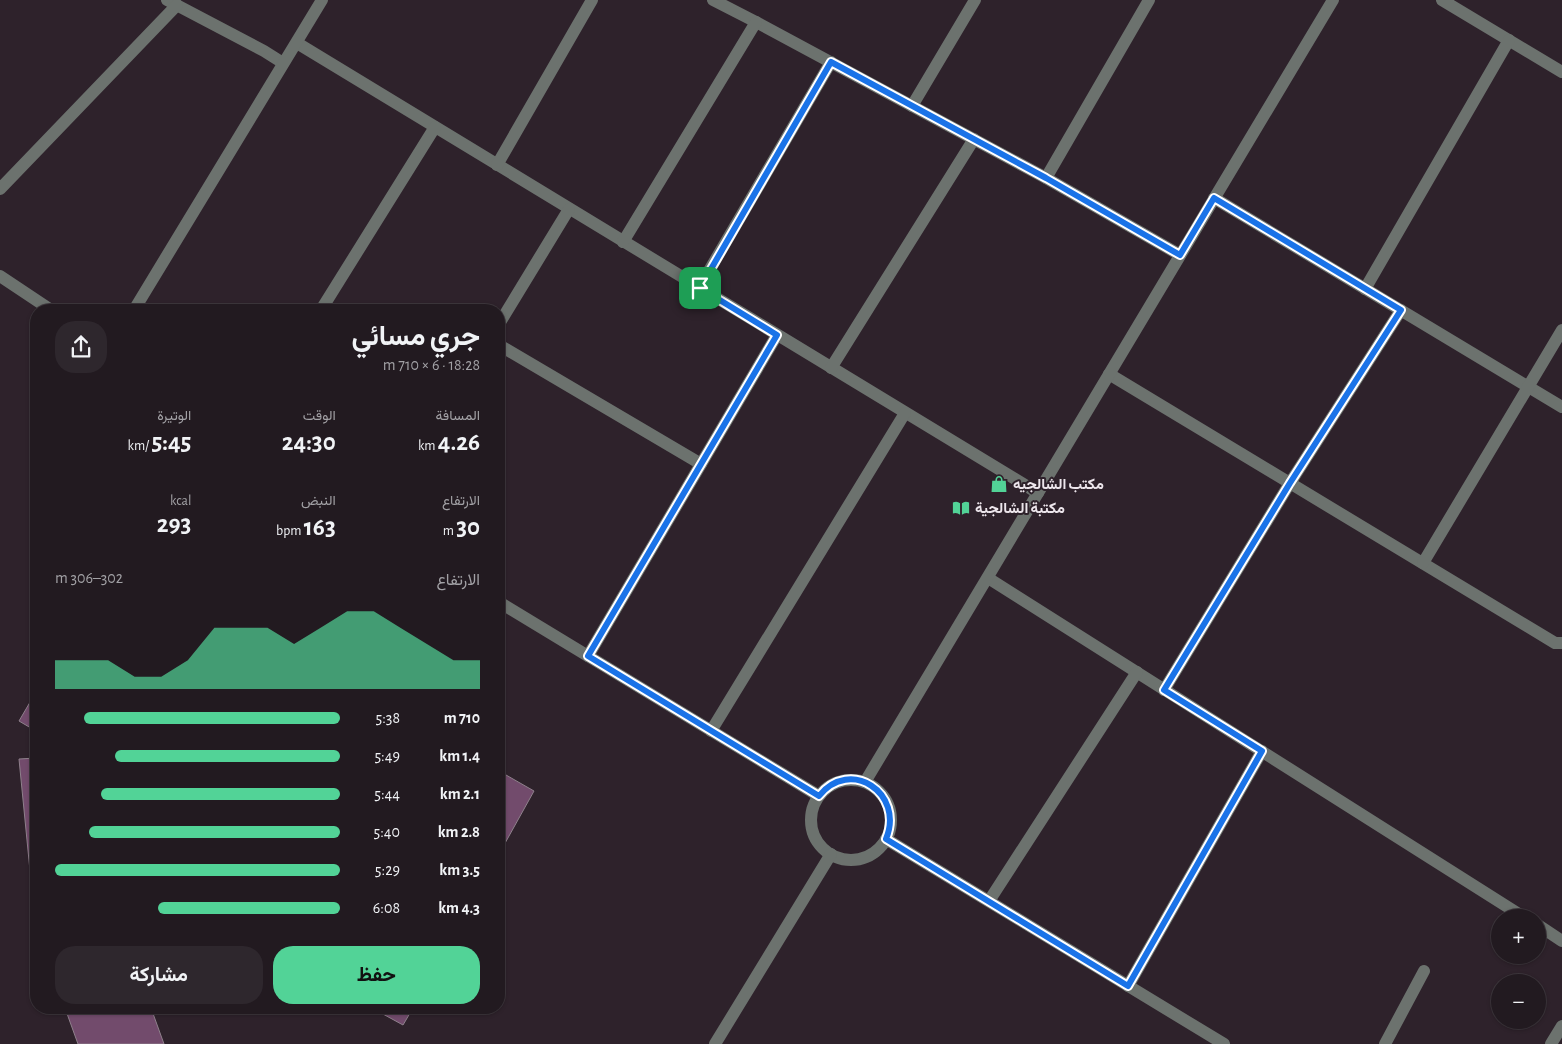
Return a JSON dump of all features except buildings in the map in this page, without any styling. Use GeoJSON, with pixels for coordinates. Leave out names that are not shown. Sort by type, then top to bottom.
{"type":"FeatureCollection","features":[{"type":"Feature","properties":{"kind":"street"},"geometry":{"type":"LineString","coordinates":[[138,304],[322,0]]}},
{"type":"Feature","properties":{"kind":"street"},"geometry":{"type":"LineString","coordinates":[[497,165],[592,0]]}},
{"type":"Feature","properties":{"kind":"street"},"geometry":{"type":"LineString","coordinates":[[713,0],[1046,178],[1180,255]]}},
{"type":"Feature","properties":{"kind":"street"},"geometry":{"type":"LineString","coordinates":[[912,106],[975,0]]}},
{"type":"Feature","properties":{"kind":"street"},"geometry":{"type":"LineString","coordinates":[[1046,178],[1149,0]]}},
{"type":"Feature","properties":{"kind":"street"},"geometry":{"type":"LineString","coordinates":[[865,782],[1333,0]]}},
{"type":"Feature","properties":{"kind":"street"},"geometry":{"type":"LineString","coordinates":[[1442,0],[1562,72]]}},
{"type":"Feature","properties":{"kind":"street"},"geometry":{"type":"LineString","coordinates":[[0,189],[172,2],[264,50],[283,63]]}},
{"type":"Feature","properties":{"kind":"street"},"geometry":{"type":"LineString","coordinates":[[623,242],[756,22]]}},
{"type":"Feature","properties":{"kind":"street"},"geometry":{"type":"LineString","coordinates":[[1365,289],[1509,40]]}},
{"type":"Feature","properties":{"kind":"street"},"geometry":{"type":"LineString","coordinates":[[297,43],[1038,493]]}},
{"type":"Feature","properties":{"kind":"street"},"geometry":{"type":"LineString","coordinates":[[700,288],[831,62]]}},
{"type":"Feature","properties":{"kind":"street"},"geometry":{"type":"LineString","coordinates":[[325,304],[435,127]]}},
{"type":"Feature","properties":{"kind":"street"},"geometry":{"type":"LineString","coordinates":[[832,368],[974,140]]}},
{"type":"Feature","properties":{"kind":"street"},"geometry":{"type":"LineString","coordinates":[[1214,198],[1562,407]]}},
{"type":"Feature","properties":{"kind":"street"},"geometry":{"type":"LineString","coordinates":[[505,314],[569,208]]}},
{"type":"Feature","properties":{"kind":"street"},"geometry":{"type":"LineString","coordinates":[[0,276],[42,304]]}},
{"type":"Feature","properties":{"kind":"street"},"geometry":{"type":"LineString","coordinates":[[1164,690],[1290,483],[1401,310]]}},
{"type":"Feature","properties":{"kind":"street"},"geometry":{"type":"LineString","coordinates":[[1423,563],[1562,330]]}},
{"type":"Feature","properties":{"kind":"street"},"geometry":{"type":"LineString","coordinates":[[588,656],[777,335]]}},
{"type":"Feature","properties":{"kind":"street"},"geometry":{"type":"LineString","coordinates":[[505,349],[701,464]]}},
{"type":"Feature","properties":{"kind":"street"},"geometry":{"type":"LineString","coordinates":[[1109,374],[1555,643],[1562,642]]}},
{"type":"Feature","properties":{"kind":"street"},"geometry":{"type":"LineString","coordinates":[[711,731],[905,413]]}},
{"type":"Feature","properties":{"kind":"street"},"geometry":{"type":"LineString","coordinates":[[988,578],[1511,909]]}},
{"type":"Feature","properties":{"kind":"street"},"geometry":{"type":"LineString","coordinates":[[505,606],[819,796]]}},
{"type":"Feature","properties":{"kind":"street"},"geometry":{"type":"LineString","coordinates":[[989,901],[1137,672]]}},
{"type":"Feature","properties":{"kind":"street"},"geometry":{"type":"LineString","coordinates":[[1128,986],[1262,751]]}},
{"type":"Feature","properties":{"kind":"street"},"geometry":{"type":"LineString","coordinates":[[850,780],[865,782],[877,789],[886,800],[891,820],[886,839],[873,853],[862,858],[843,859],[831,854],[820,845],[811,824],[812,810],[823,790],[836,782],[850,780]]}},
{"type":"Feature","properties":{"kind":"street"},"geometry":{"type":"LineString","coordinates":[[886,839],[1224,1044]]}},
{"type":"Feature","properties":{"kind":"street"},"geometry":{"type":"LineString","coordinates":[[715,1044],[831,854]]}},
{"type":"Feature","properties":{"kind":"street"},"geometry":{"type":"LineString","coordinates":[[1546,930],[1562,941]]}},
{"type":"Feature","properties":{"kind":"street"},"geometry":{"type":"LineString","coordinates":[[1385,1044],[1424,971]]}},
{"type":"Feature","properties":{"kind":"street"},"geometry":{"type":"LineString","coordinates":[[1550,1044],[1562,1026]]}},
{"type":"Feature","properties":{"kind":"place","name":"مكتب الشالجيه"},"geometry":{"type":"Point","coordinates":[999,484]}},
{"type":"Feature","properties":{"kind":"place","name":"مكتبة الشالجية"},"geometry":{"type":"Point","coordinates":[961,508]}},
{"type":"Feature","properties":{"kind":"route"},"geometry":{"type":"LineString","coordinates":[[831,62],[1046,178],[1180,255],[1214,198],[1401,310],[1290,483],[1164,690],[1262,751],[1128,986],[886,839],[891,820],[890,813],[882,794],[871,785],[858,780],[843,780],[823,790],[819,796],[588,656],[777,335],[700,288],[831,62]]}}]}
